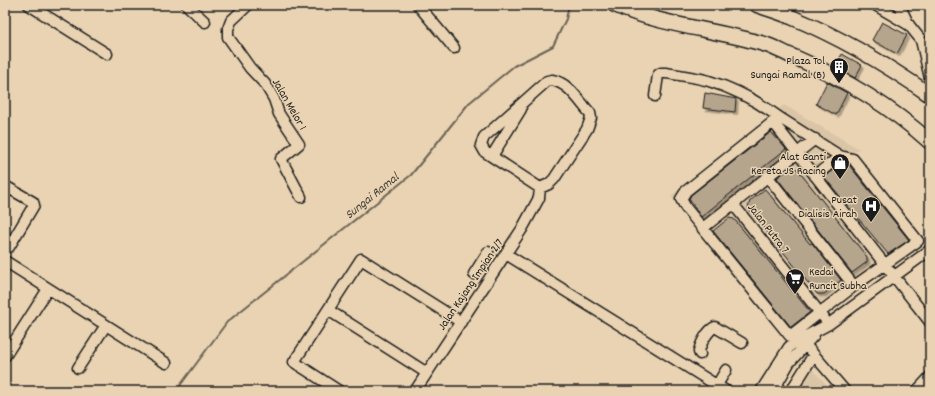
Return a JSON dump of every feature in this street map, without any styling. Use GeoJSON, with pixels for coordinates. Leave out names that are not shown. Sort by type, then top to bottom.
{"type":"FeatureCollection","features":[{"type":"Feature","properties":{"kind":"highway"},"geometry":{"type":"LineString","coordinates":[[615,5],[660,21],[765,44],[840,79],[879,102],[910,123],[930,142]]}},
{"type":"Feature","properties":{"kind":"highway"},"geometry":{"type":"LineString","coordinates":[[757,5],[791,17],[827,33],[900,74],[930,95]]}},
{"type":"Feature","properties":{"kind":"street"},"geometry":{"type":"LineString","coordinates":[[29,5],[107,54]]}},
{"type":"Feature","properties":{"kind":"street"},"geometry":{"type":"LineString","coordinates":[[187,5],[205,22]]}},
{"type":"Feature","properties":{"kind":"street","name":"Jalan Melor 1"},"geometry":{"type":"LineString","coordinates":[[248,5],[231,21],[228,29],[228,37],[250,68],[265,84],[274,99],[279,114],[299,144],[281,159],[301,197]]}},
{"type":"Feature","properties":{"kind":"street"},"geometry":{"type":"LineString","coordinates":[[418,5],[454,48]]}},
{"type":"Feature","properties":{"kind":"street"},"geometry":{"type":"LineString","coordinates":[[875,5],[908,25]]}},
{"type":"Feature","properties":{"kind":"street"},"geometry":{"type":"LineString","coordinates":[[899,5],[908,25],[921,40],[930,78]]}},
{"type":"Feature","properties":{"kind":"street"},"geometry":{"type":"LineString","coordinates":[[655,96],[658,75],[661,73],[666,73],[707,81],[726,87],[767,108],[798,154],[885,264],[893,277],[930,322]]}},
{"type":"Feature","properties":{"kind":"street"},"geometry":{"type":"LineString","coordinates":[[547,81],[558,81],[565,84],[590,113],[592,118],[587,129],[554,179],[549,184],[540,188],[492,156],[482,148],[481,145],[484,137],[526,100],[547,81]]}},
{"type":"Feature","properties":{"kind":"street"},"geometry":{"type":"LineString","coordinates":[[492,156],[526,100]]}},
{"type":"Feature","properties":{"kind":"street"},"geometry":{"type":"LineString","coordinates":[[773,391],[790,363],[799,342],[820,313],[854,286],[918,241],[853,158],[840,156],[815,139],[776,120]]}},
{"type":"Feature","properties":{"kind":"street"},"geometry":{"type":"LineString","coordinates":[[776,120],[686,191],[682,199],[683,204],[799,342],[845,391]]}},
{"type":"Feature","properties":{"kind":"street"},"geometry":{"type":"LineString","coordinates":[[703,228],[815,139]]}},
{"type":"Feature","properties":{"kind":"street"},"geometry":{"type":"LineString","coordinates":[[815,176],[840,156]]}},
{"type":"Feature","properties":{"kind":"street"},"geometry":{"type":"LineString","coordinates":[[768,177],[854,286]]}},
{"type":"Feature","properties":{"kind":"street"},"geometry":{"type":"LineString","coordinates":[[5,186],[33,202],[34,205],[9,247]]}},
{"type":"Feature","properties":{"kind":"street","name":"Jalan Kajang Impian 2/7"},"geometry":{"type":"LineString","coordinates":[[415,391],[522,230],[539,198],[540,188]]}},
{"type":"Feature","properties":{"kind":"street","name":"Jalan Putra 7"},"geometry":{"type":"LineString","coordinates":[[733,204],[829,324]]}},
{"type":"Feature","properties":{"kind":"street"},"geometry":{"type":"LineString","coordinates":[[761,391],[789,348],[829,324],[930,250]]}},
{"type":"Feature","properties":{"kind":"street"},"geometry":{"type":"LineString","coordinates":[[474,274],[488,252]]}},
{"type":"Feature","properties":{"kind":"street"},"geometry":{"type":"LineString","coordinates":[[506,254],[726,391]]}},
{"type":"Feature","properties":{"kind":"street"},"geometry":{"type":"LineString","coordinates":[[339,391],[294,362],[361,259],[461,322]]}},
{"type":"Feature","properties":{"kind":"street"},"geometry":{"type":"LineString","coordinates":[[5,261],[166,363]]}},
{"type":"Feature","properties":{"kind":"street"},"geometry":{"type":"LineString","coordinates":[[481,263],[494,272]]}},
{"type":"Feature","properties":{"kind":"street"},"geometry":{"type":"LineString","coordinates":[[5,356],[48,289]]}},
{"type":"Feature","properties":{"kind":"street"},"geometry":{"type":"LineString","coordinates":[[328,310],[426,373]]}},
{"type":"Feature","properties":{"kind":"street"},"geometry":{"type":"LineString","coordinates":[[78,368],[106,325]]}},
{"type":"Feature","properties":{"kind":"street"},"geometry":{"type":"LineString","coordinates":[[700,354],[699,352],[701,346],[710,329],[715,327],[742,343]]}},
{"type":"Feature","properties":{"kind":"street"},"geometry":{"type":"LineString","coordinates":[[799,342],[811,360],[839,391]]}},
{"type":"Feature","properties":{"kind":"street"},"geometry":{"type":"LineString","coordinates":[[791,391],[811,360]]}},
{"type":"Feature","properties":{"kind":"street"},"geometry":{"type":"LineString","coordinates":[[717,385],[726,370]]}},
{"type":"Feature","properties":{"kind":"street"},"geometry":{"type":"LineString","coordinates":[[917,391],[930,377]]}},
{"type":"Feature","properties":{"kind":"shaded area"},"geometry":{"type":"Polygon","coordinates":[[[784,105],[859,149],[851,153],[923,243],[803,334],[788,341],[671,196],[784,105]]]}},
{"type":"Feature","properties":{"kind":"shaded area"},"geometry":{"type":"Polygon","coordinates":[[[810,367],[833,391],[795,391],[810,367]]]}},
{"type":"Feature","properties":{"kind":"building"},"geometry":{"type":"Polygon","coordinates":[[[882,22],[907,35],[897,54],[872,40],[882,22]]]}},
{"type":"Feature","properties":{"kind":"building"},"geometry":{"type":"Polygon","coordinates":[[[842,54],[862,65],[855,78],[835,67],[842,54]]]}},
{"type":"Feature","properties":{"kind":"building"},"geometry":{"type":"Polygon","coordinates":[[[827,82],[847,93],[836,115],[816,104],[827,82]]]}},
{"type":"Feature","properties":{"kind":"building"},"geometry":{"type":"Polygon","coordinates":[[[705,93],[736,99],[735,112],[703,108],[705,93]]]}},
{"type":"Feature","properties":{"kind":"building"},"geometry":{"type":"Polygon","coordinates":[[[771,132],[786,149],[701,217],[689,199],[691,195],[771,132]]]}},
{"type":"Feature","properties":{"kind":"building"},"geometry":{"type":"Polygon","coordinates":[[[842,163],[849,165],[909,240],[888,254],[824,177],[842,163]]]}},
{"type":"Feature","properties":{"kind":"building"},"geometry":{"type":"Polygon","coordinates":[[[791,167],[797,169],[867,257],[867,262],[852,273],[777,178],[791,167]]]}},
{"type":"Feature","properties":{"kind":"building"},"geometry":{"type":"Polygon","coordinates":[[[765,189],[810,244],[812,243],[841,280],[824,294],[817,294],[748,208],[750,201],[765,189]]]}},
{"type":"Feature","properties":{"kind":"building"},"geometry":{"type":"Polygon","coordinates":[[[729,218],[734,219],[810,312],[791,327],[713,231],[729,218]]]}},
{"type":"Feature","properties":{"kind":"waterway","name":"Sungai Ramal"},"geometry":{"type":"LineString","coordinates":[[170,391],[179,387],[227,322],[411,175],[469,103],[514,66],[553,46],[566,19],[569,5]]}},
{"type":"Feature","properties":{"kind":"place","name":"Plaza Tol Sungai Ramal (B)"},"geometry":{"type":"Point","coordinates":[839,84]}},
{"type":"Feature","properties":{"kind":"place","name":"Alat Ganti Kereta JS Racing"},"geometry":{"type":"Point","coordinates":[840,180]}},
{"type":"Feature","properties":{"kind":"place","name":"Pusat Dialisis Airah"},"geometry":{"type":"Point","coordinates":[871,223]}},
{"type":"Feature","properties":{"kind":"place","name":"Kedai Runcit Subha"},"geometry":{"type":"Point","coordinates":[795,295]}}]}
